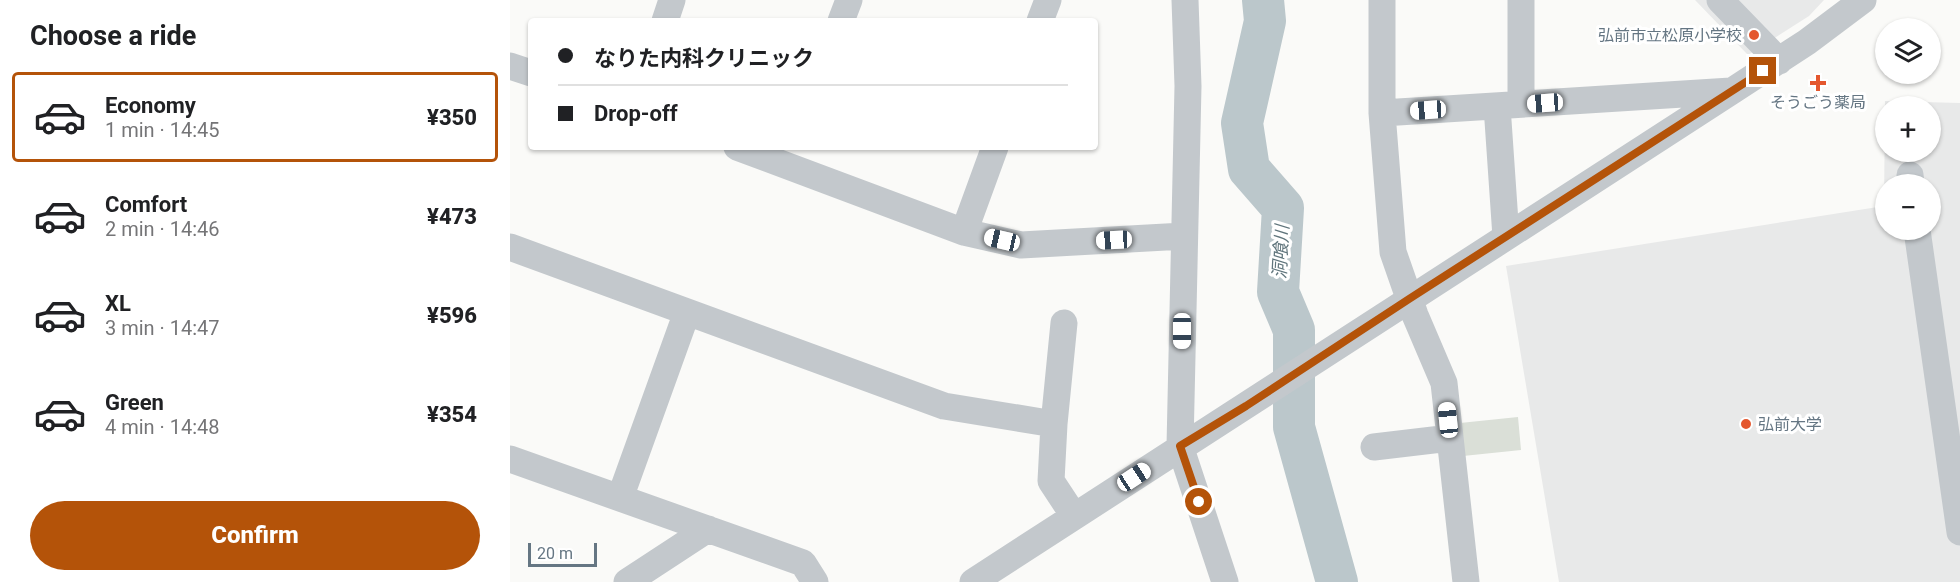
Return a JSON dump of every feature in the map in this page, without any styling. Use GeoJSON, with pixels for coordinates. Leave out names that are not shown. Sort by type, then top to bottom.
{"type":"FeatureCollection","features":[{"type":"Feature","properties":{"kind":"street"},"geometry":{"type":"LineString","coordinates":[[666,18],[672,0]]}},
{"type":"Feature","properties":{"kind":"street"},"geometry":{"type":"LineString","coordinates":[[842,18],[849,0]]}},
{"type":"Feature","properties":{"kind":"street"},"geometry":{"type":"LineString","coordinates":[[1041,18],[1048,0]]}},
{"type":"Feature","properties":{"kind":"street"},"geometry":{"type":"LineString","coordinates":[[1185,0],[1188,86],[1180,446],[1225,582]]}},
{"type":"Feature","properties":{"kind":"street"},"geometry":{"type":"LineString","coordinates":[[1382,0],[1382,113],[1393,252],[1409,299],[1444,383],[1466,582]]}},
{"type":"Feature","properties":{"kind":"street"},"geometry":{"type":"LineString","coordinates":[[1506,237],[1509,105],[1521,0]]}},
{"type":"Feature","properties":{"kind":"street"},"geometry":{"type":"LineString","coordinates":[[1720,0],[1779,60]]}},
{"type":"Feature","properties":{"kind":"street"},"geometry":{"type":"LineString","coordinates":[[973,582],[1732,91],[1863,0]]}},
{"type":"Feature","properties":{"kind":"street"},"geometry":{"type":"LineString","coordinates":[[510,66],[528,72]]}},
{"type":"Feature","properties":{"kind":"street"},"geometry":{"type":"LineString","coordinates":[[1382,113],[1732,91]]}},
{"type":"Feature","properties":{"kind":"street"},"geometry":{"type":"LineString","coordinates":[[755,150],[790,156],[964,232],[1021,245],[1184,236]]}},
{"type":"Feature","properties":{"kind":"street"},"geometry":{"type":"LineString","coordinates":[[964,232],[994,150]]}},
{"type":"Feature","properties":{"kind":"street"},"geometry":{"type":"LineString","coordinates":[[1918,240],[1960,532]]}},
{"type":"Feature","properties":{"kind":"street"},"geometry":{"type":"LineString","coordinates":[[510,247],[944,405],[1054,424]]}},
{"type":"Feature","properties":{"kind":"street"},"geometry":{"type":"LineString","coordinates":[[620,498],[687,312]]}},
{"type":"Feature","properties":{"kind":"street"},"geometry":{"type":"LineString","coordinates":[[1064,323],[1051,481],[1074,516]]}},
{"type":"Feature","properties":{"kind":"street"},"geometry":{"type":"LineString","coordinates":[[1374,447],[1450,438]]}},
{"type":"Feature","properties":{"kind":"street"},"geometry":{"type":"LineString","coordinates":[[510,459],[803,563],[815,582]]}},
{"type":"Feature","properties":{"kind":"street"},"geometry":{"type":"LineString","coordinates":[[627,582],[708,529]]}},
{"type":"Feature","properties":{"kind":"shaded area","name":"弘前市立松原小学校"},"geometry":{"type":"Polygon","coordinates":[[[1695,0],[1824,0],[1809,16],[1748,55],[1695,0]]]}},
{"type":"Feature","properties":{"kind":"shaded area","name":"弘前大学"},"geometry":{"type":"Polygon","coordinates":[[[1941,102],[1960,103],[1960,582],[1559,582],[1506,266],[1875,207],[1875,240],[1941,240],[1941,174],[1884,174],[1884,162],[1941,162],[1941,102]]]}},
{"type":"Feature","properties":{"kind":"shaded area"},"geometry":{"type":"Polygon","coordinates":[[[1518,417],[1521,450],[1463,456],[1460,423],[1518,417]]]}},
{"type":"Feature","properties":{"kind":"waterway","name":"洞喰川"},"geometry":{"type":"LineString","coordinates":[[1263,0],[1265,21],[1242,123],[1249,169],[1283,208],[1278,292],[1294,330],[1294,427],[1337,582]]}},
{"type":"Feature","properties":{"kind":"place","name":"弘前市立松原小学校"},"geometry":{"type":"Point","coordinates":[1754,35]}},
{"type":"Feature","properties":{"kind":"place","name":"そうごう薬局"},"geometry":{"type":"Point","coordinates":[1818,83]}},
{"type":"Feature","properties":{"kind":"place","name":"弘前大学"},"geometry":{"type":"Point","coordinates":[1746,424]}},
{"type":"Feature","properties":{"kind":"route"},"geometry":{"type":"LineString","coordinates":[[1199,502],[1180,446],[1246,406],[1763,71]]}}]}
